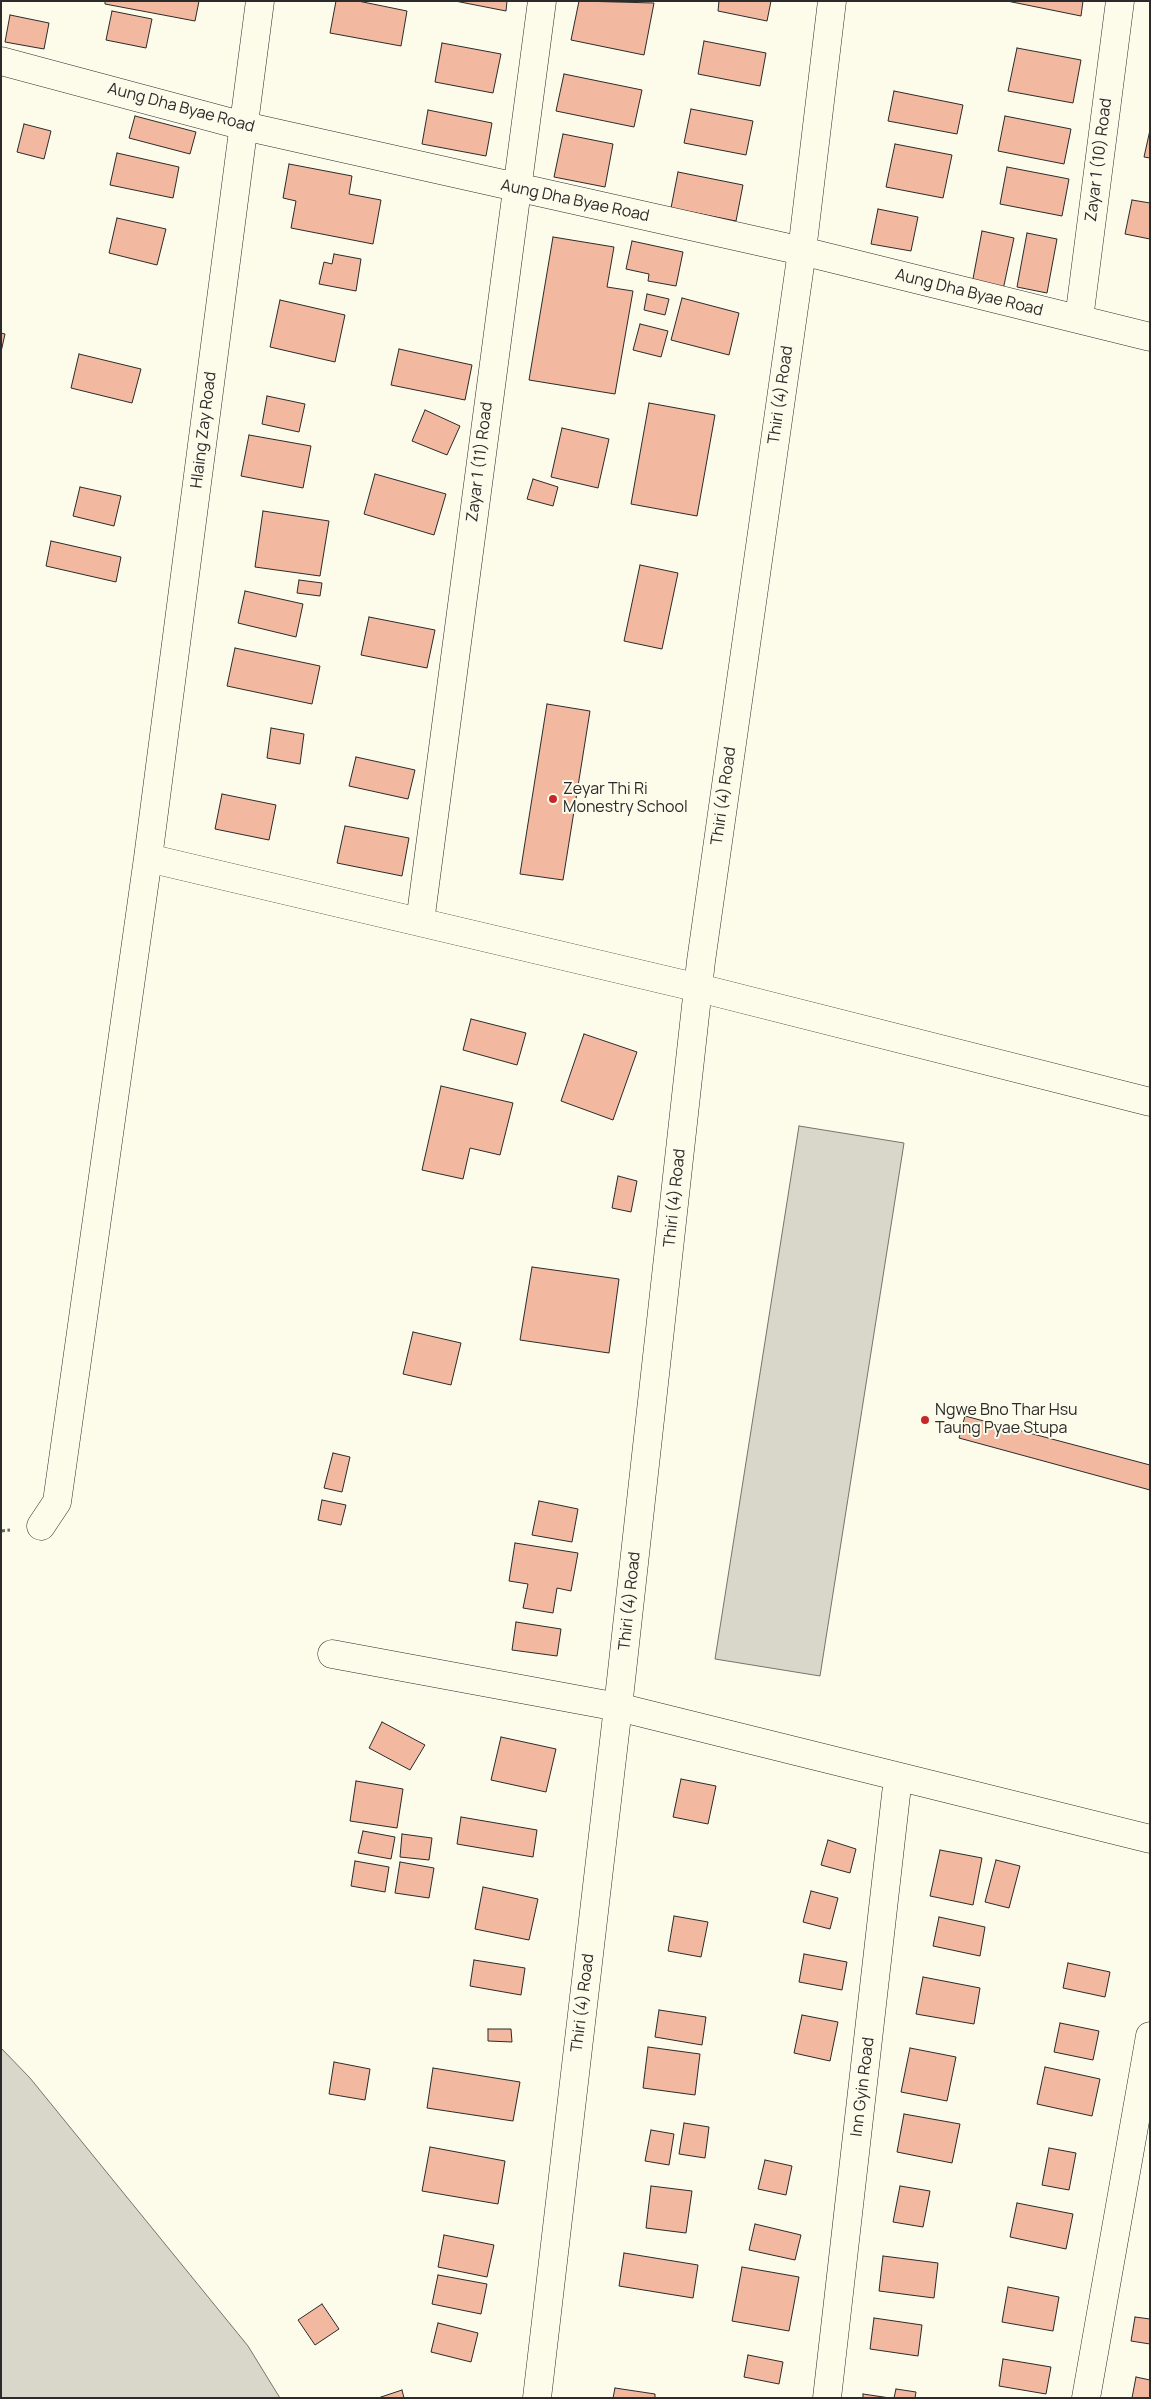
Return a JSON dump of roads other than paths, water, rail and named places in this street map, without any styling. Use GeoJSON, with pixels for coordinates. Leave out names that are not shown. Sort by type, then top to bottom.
{"type":"FeatureCollection","features":[{"type":"Feature","properties":{"kind":"street","name":"Hlaing Zay Road"},"geometry":{"type":"LineString","coordinates":[[41,1526],[57,1502],[148,858],[260,1]]}},
{"type":"Feature","properties":{"kind":"street","name":"Zayar 1 (11) Road"},"geometry":{"type":"LineString","coordinates":[[420,922],[542,1]]}},
{"type":"Feature","properties":{"kind":"street","name":"Thiri (4) Road"},"geometry":{"type":"LineString","coordinates":[[536,2398],[618,1707],[699,988],[802,251],[832,1]]}},
{"type":"Feature","properties":{"kind":"street","name":"Zayar 1 (10) Road"},"geometry":{"type":"LineString","coordinates":[[1079,319],[1120,1]]}},
{"type":"Feature","properties":{"kind":"street","name":"Aung Dha Byae Road"},"geometry":{"type":"LineString","coordinates":[[1,60],[244,126],[516,189],[802,251],[1150,337]]}},
{"type":"Feature","properties":{"kind":"street"},"geometry":{"type":"LineString","coordinates":[[148,858],[699,988],[1150,1102]]}},
{"type":"Feature","properties":{"kind":"street"},"geometry":{"type":"LineString","coordinates":[[332,1654],[618,1707],[1150,1839]]}},
{"type":"Feature","properties":{"kind":"street","name":"Inn Gyin Road"},"geometry":{"type":"LineString","coordinates":[[827,2398],[898,1776]]}},
{"type":"Feature","properties":{"kind":"street"},"geometry":{"type":"LineString","coordinates":[[1086,2398],[1150,2036]]}},
{"type":"Feature","properties":{"kind":"place","name":"Zeyar Thi Ri Monestry School"},"geometry":{"type":"Point","coordinates":[553,799]}},
{"type":"Feature","properties":{"kind":"place","name":"Ngwe Bno Thar Hsu Taung Pyae Stupa"},"geometry":{"type":"Point","coordinates":[925,1420]}}]}
